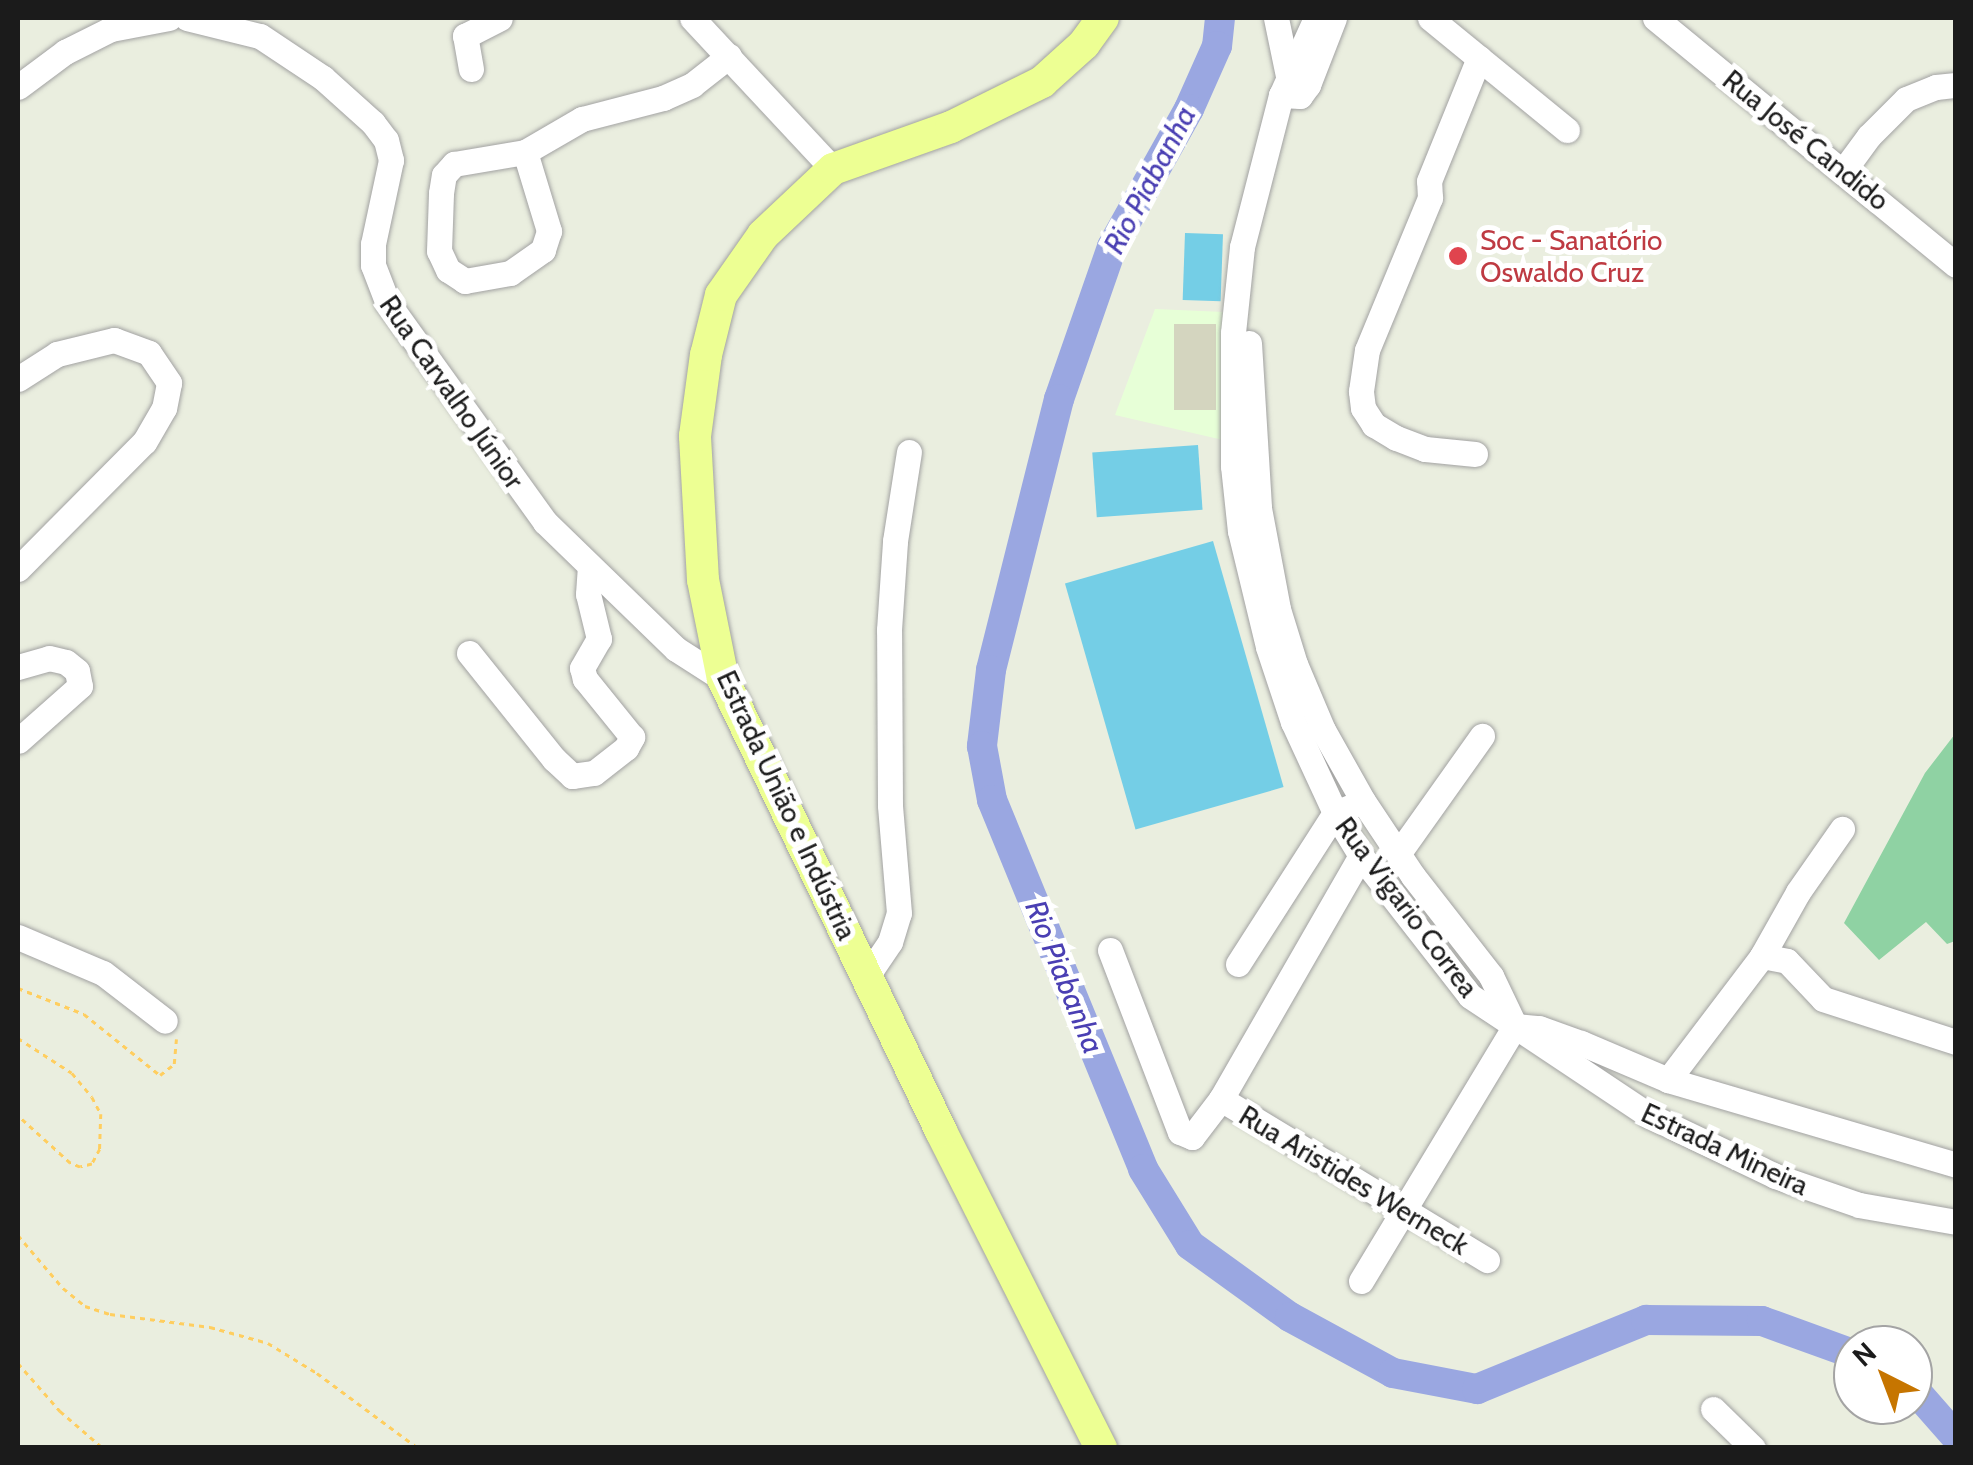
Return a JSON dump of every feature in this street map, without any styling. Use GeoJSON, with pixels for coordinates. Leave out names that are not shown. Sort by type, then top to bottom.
{"type":"FeatureCollection","features":[{"type":"Feature","properties":{"kind":"main road","name":"Estrada União e Indústria"},"geometry":{"type":"LineString","coordinates":[[1101,1448],[723,679],[703,580],[696,436],[706,355],[721,295],[762,235],[833,169],[950,127],[1042,82],[1084,44],[1102,18]]}},
{"type":"Feature","properties":{"kind":"street"},"geometry":{"type":"LineString","coordinates":[[18,87],[65,52],[111,29],[169,18]]}},
{"type":"Feature","properties":{"kind":"street","name":"Rua Carvalho Júnior"},"geometry":{"type":"LineString","coordinates":[[187,18],[260,36],[288,53],[323,78],[386,140],[392,160],[373,264],[386,302],[528,500],[590,567],[676,649],[723,679]]}},
{"type":"Feature","properties":{"kind":"street"},"geometry":{"type":"LineString","coordinates":[[471,70],[465,36],[500,18]]}},
{"type":"Feature","properties":{"kind":"street"},"geometry":{"type":"LineString","coordinates":[[692,18],[833,169]]}},
{"type":"Feature","properties":{"kind":"street"},"geometry":{"type":"LineString","coordinates":[[1276,18],[1294,30],[1322,18]]}},
{"type":"Feature","properties":{"kind":"street","name":"Rua Vigario Correa"},"geometry":{"type":"LineString","coordinates":[[1276,18],[1285,85],[1242,247],[1233,333],[1252,592],[1292,722],[1361,856],[1470,996],[1515,1026],[1539,1028],[1581,1042],[1668,1080],[1956,1165]]}},
{"type":"Feature","properties":{"kind":"street"},"geometry":{"type":"LineString","coordinates":[[1285,85],[1322,18]]}},
{"type":"Feature","properties":{"kind":"street","name":"Rua José Candido"},"geometry":{"type":"LineString","coordinates":[[1655,18],[1956,264]]}},
{"type":"Feature","properties":{"kind":"street"},"geometry":{"type":"LineString","coordinates":[[1432,19],[1568,130]]}},
{"type":"Feature","properties":{"kind":"street"},"geometry":{"type":"LineString","coordinates":[[525,152],[549,230],[543,250],[510,274],[465,281],[448,270],[439,252],[444,176],[454,164],[525,152],[582,119],[619,112],[692,85],[730,56]]}},
{"type":"Feature","properties":{"kind":"street"},"geometry":{"type":"LineString","coordinates":[[1475,454],[1425,449],[1396,438],[1374,425],[1363,408],[1360,391],[1367,350],[1430,198],[1429,181],[1479,58]]}},
{"type":"Feature","properties":{"kind":"street"},"geometry":{"type":"LineString","coordinates":[[1844,170],[1869,136],[1906,99],[1936,86],[1956,85]]}},
{"type":"Feature","properties":{"kind":"street"},"geometry":{"type":"LineString","coordinates":[[18,379],[57,354],[114,340],[149,353],[169,383],[164,408],[144,442],[18,568]]}},
{"type":"Feature","properties":{"kind":"street"},"geometry":{"type":"LineString","coordinates":[[866,976],[890,942],[899,913],[890,804],[889,630],[895,541],[909,452]]}},
{"type":"Feature","properties":{"kind":"street","name":"Rua Vigario Correa"},"geometry":{"type":"LineString","coordinates":[[1248,507],[1296,664],[1324,730],[1398,854],[1491,976],[1515,1026]]}},
{"type":"Feature","properties":{"kind":"street"},"geometry":{"type":"LineString","coordinates":[[469,653],[554,759],[572,776],[594,773],[626,748],[632,737],[585,680],[582,668],[599,639],[588,594],[590,567]]}},
{"type":"Feature","properties":{"kind":"street"},"geometry":{"type":"LineString","coordinates":[[18,668],[49,658],[66,662],[77,671],[80,686],[18,741]]}},
{"type":"Feature","properties":{"kind":"street"},"geometry":{"type":"LineString","coordinates":[[1398,854],[1482,736]]}},
{"type":"Feature","properties":{"kind":"street"},"geometry":{"type":"LineString","coordinates":[[1238,964],[1336,813],[1363,801]]}},
{"type":"Feature","properties":{"kind":"street"},"geometry":{"type":"LineString","coordinates":[[1668,1080],[1762,956],[1842,829]]}},
{"type":"Feature","properties":{"kind":"street"},"geometry":{"type":"LineString","coordinates":[[1110,950],[1180,1132],[1192,1137],[1221,1099],[1361,856]]}},
{"type":"Feature","properties":{"kind":"street"},"geometry":{"type":"LineString","coordinates":[[18,937],[103,973],[165,1021]]}},
{"type":"Feature","properties":{"kind":"street"},"geometry":{"type":"LineString","coordinates":[[1762,956],[1787,962],[1823,999],[1956,1042]]}},
{"type":"Feature","properties":{"kind":"street"},"geometry":{"type":"LineString","coordinates":[[1361,1281],[1515,1026]]}},
{"type":"Feature","properties":{"kind":"street","name":"Estrada Mineira"},"geometry":{"type":"LineString","coordinates":[[1515,1026],[1650,1116],[1774,1176],[1859,1205],[1956,1222]]}},
{"type":"Feature","properties":{"kind":"street","name":"Rua Aristides Werneck"},"geometry":{"type":"LineString","coordinates":[[1221,1099],[1486,1260]]}},
{"type":"Feature","properties":{"kind":"street"},"geometry":{"type":"LineString","coordinates":[[1713,1408],[1753,1448]]}},
{"type":"Feature","properties":{"kind":"path"},"geometry":{"type":"LineString","coordinates":[[18,988],[84,1014],[160,1075],[174,1064],[178,1045],[165,1021]]}},
{"type":"Feature","properties":{"kind":"path"},"geometry":{"type":"LineString","coordinates":[[18,1038],[72,1072],[92,1097],[101,1114],[100,1150],[92,1164],[80,1168],[18,1116]]}},
{"type":"Feature","properties":{"kind":"path"},"geometry":{"type":"LineString","coordinates":[[18,1234],[63,1288],[85,1306],[110,1314],[210,1327],[268,1343],[317,1373],[418,1448]]}},
{"type":"Feature","properties":{"kind":"path"},"geometry":{"type":"LineString","coordinates":[[18,1364],[60,1412],[103,1448]]}},
{"type":"Feature","properties":{"kind":"shaded area"},"geometry":{"type":"Polygon","coordinates":[[[1185,233],[1223,234],[1221,301],[1183,300],[1185,233]]]}},
{"type":"Feature","properties":{"kind":"shaded area"},"geometry":{"type":"Polygon","coordinates":[[[1155,309],[1224,312],[1223,440],[1115,415],[1155,309]]]}},
{"type":"Feature","properties":{"kind":"shaded area"},"geometry":{"type":"Polygon","coordinates":[[[1198,445],[1203,510],[1097,517],[1092,452],[1198,445]]]}},
{"type":"Feature","properties":{"kind":"shaded area"},"geometry":{"type":"Polygon","coordinates":[[[1213,541],[1284,787],[1136,830],[1065,583],[1213,541]]]}},
{"type":"Feature","properties":{"kind":"shaded area"},"geometry":{"type":"Polygon","coordinates":[[[1955,734],[1955,941],[1947,944],[1926,922],[1879,960],[1844,923],[1925,773],[1955,734]]]}},
{"type":"Feature","properties":{"kind":"building"},"geometry":{"type":"Polygon","coordinates":[[[1174,324],[1216,324],[1216,410],[1174,410],[1174,324]]]}},
{"type":"Feature","properties":{"kind":"waterway","name":"Rio Piabanha"},"geometry":{"type":"LineString","coordinates":[[1220,18],[1217,46],[1189,109],[1112,247],[1059,399],[991,670],[982,746],[992,800],[1143,1169],[1190,1245],[1290,1317],[1393,1373],[1477,1389],[1646,1320],[1762,1321],[1833,1347]]}},
{"type":"Feature","properties":{"kind":"waterway","name":"Rio Piabanha"},"geometry":{"type":"LineString","coordinates":[[1933,1411],[1956,1437]]}},
{"type":"Feature","properties":{"kind":"place","name":"Soc - Sanatório Oswaldo Cruz"},"geometry":{"type":"Point","coordinates":[1458,256]}}]}
